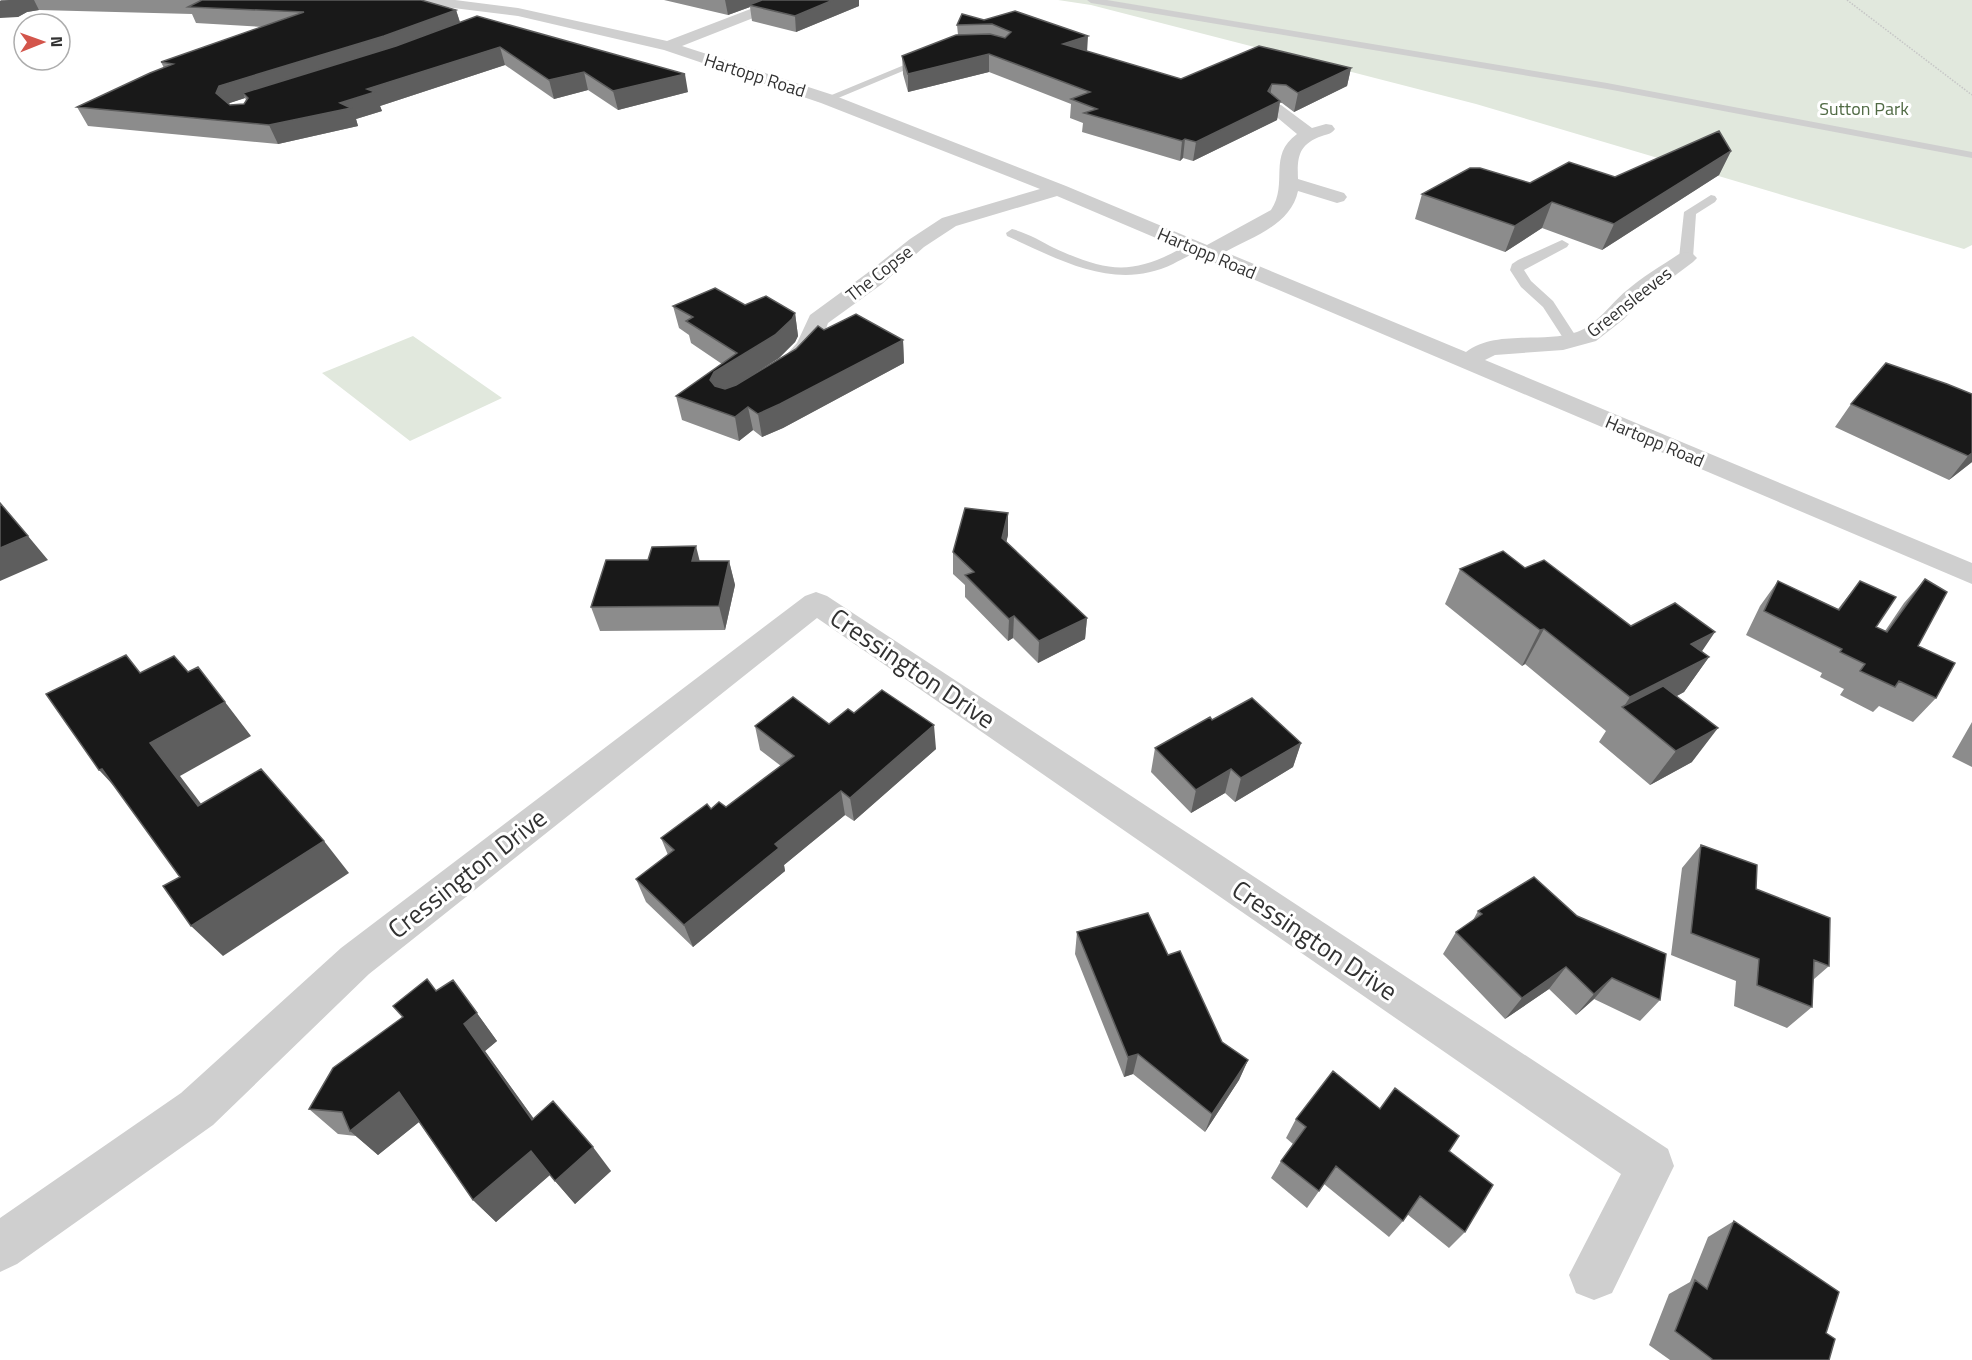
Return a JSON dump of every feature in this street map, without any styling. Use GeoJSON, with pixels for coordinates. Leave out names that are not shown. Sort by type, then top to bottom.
{"type":"FeatureCollection","features":[{"type":"Feature","properties":{"kind":"street","name":"Hartopp Road"},"geometry":{"type":"LineString","coordinates":[[421,0],[518,12],[668,46],[827,99],[1059,190],[1972,574]]}},
{"type":"Feature","properties":{"kind":"street"},"geometry":{"type":"LineString","coordinates":[[668,46],[766,8],[772,0]]}},
{"type":"Feature","properties":{"kind":"street"},"geometry":{"type":"LineString","coordinates":[[484,25],[518,12]]}},
{"type":"Feature","properties":{"kind":"street"},"geometry":{"type":"LineString","coordinates":[[1275,109],[1306,133]]}},
{"type":"Feature","properties":{"kind":"street"},"geometry":{"type":"LineString","coordinates":[[1201,250],[1278,214],[1285,207],[1289,182],[1287,158],[1291,148],[1306,133],[1326,129]]}},
{"type":"Feature","properties":{"kind":"street"},"geometry":{"type":"LineString","coordinates":[[1289,182],[1337,197]]}},
{"type":"Feature","properties":{"kind":"street","name":"The Copse"},"geometry":{"type":"LineString","coordinates":[[769,377],[789,365],[808,346],[818,320],[933,232],[949,222],[982,211],[1059,190]]}},
{"type":"Feature","properties":{"kind":"street","name":"Greensleeves"},"geometry":{"type":"LineString","coordinates":[[1467,363],[1481,352],[1491,348],[1541,346],[1572,341],[1597,330],[1633,296],[1686,258]]}},
{"type":"Feature","properties":{"kind":"street","name":"Cressington Drive"},"geometry":{"type":"LineString","coordinates":[[0,1247],[197,1109],[355,961],[816,603],[1651,1167],[1594,1275]]}},
{"type":"Feature","properties":{"kind":"lane"},"geometry":{"type":"LineString","coordinates":[[1091,0],[1607,86],[1972,155]]}},
{"type":"Feature","properties":{"kind":"lane"},"geometry":{"type":"LineString","coordinates":[[827,99],[944,52]]}},
{"type":"Feature","properties":{"kind":"lane"},"geometry":{"type":"LineString","coordinates":[[1686,258],[1689,246],[1686,234],[1690,212],[1711,199]]}},
{"type":"Feature","properties":{"kind":"lane"},"geometry":{"type":"LineString","coordinates":[[1012,233],[1092,268],[1109,271],[1139,271],[1201,250]]}},
{"type":"Feature","properties":{"kind":"lane"},"geometry":{"type":"LineString","coordinates":[[1562,244],[1523,263],[1517,267],[1517,270],[1526,284],[1548,304],[1572,341]]}},
{"type":"Feature","properties":{"kind":"path"},"geometry":{"type":"LineString","coordinates":[[1847,0],[1972,95]]}},
{"type":"Feature","properties":{"kind":"green space","name":"Sutton Park"},"geometry":{"type":"Polygon","coordinates":[[[1058,0],[1972,0],[1972,245],[1964,249],[1476,104],[1091,5],[1058,0]]]}},
{"type":"Feature","properties":{"kind":"green space"},"geometry":{"type":"Polygon","coordinates":[[[413,336],[502,398],[410,441],[322,373],[413,336]]]}},
{"type":"Feature","properties":{"kind":"building"},"geometry":{"type":"Polygon","coordinates":[[[202,0],[421,0],[456,10],[384,36],[219,86],[216,93],[230,105],[244,104],[248,98],[243,93],[396,46],[477,16],[685,74],[613,91],[584,72],[549,80],[500,47],[367,89],[375,92],[340,103],[351,108],[269,125],[77,107],[173,64],[161,62],[304,12],[188,7],[202,0]]]}},
{"type":"Feature","properties":{"kind":"building"},"geometry":{"type":"Polygon","coordinates":[[[762,0],[833,0],[795,16],[749,5],[762,0]]]}},
{"type":"Feature","properties":{"kind":"building"},"geometry":{"type":"Polygon","coordinates":[[[1015,11],[1088,36],[1063,44],[1181,79],[1259,46],[1351,68],[1298,93],[1286,85],[1272,84],[1268,91],[1280,101],[1196,142],[1185,139],[1182,141],[1084,113],[1097,109],[1071,99],[1090,92],[989,54],[908,74],[902,56],[956,35],[990,34],[1005,38],[1011,32],[992,24],[957,25],[962,14],[984,20],[1015,11]]]}},
{"type":"Feature","properties":{"kind":"building"},"geometry":{"type":"Polygon","coordinates":[[[1719,131],[1731,151],[1614,224],[1552,202],[1515,226],[1422,194],[1470,168],[1480,168],[1530,183],[1569,162],[1615,177],[1719,131]]]}},
{"type":"Feature","properties":{"kind":"building"},"geometry":{"type":"Polygon","coordinates":[[[715,288],[745,305],[766,296],[795,313],[792,319],[775,335],[714,372],[710,380],[715,386],[725,389],[736,385],[796,349],[818,326],[824,330],[856,314],[903,340],[780,404],[758,414],[748,407],[735,417],[676,396],[737,353],[686,321],[693,317],[673,306],[715,288]]]}},
{"type":"Feature","properties":{"kind":"building"},"geometry":{"type":"Polygon","coordinates":[[[1886,363],[1972,394],[1972,453],[1968,456],[1851,404],[1886,363]]]}},
{"type":"Feature","properties":{"kind":"building"},"geometry":{"type":"Polygon","coordinates":[[[0,503],[28,536],[0,548],[0,503]]]}},
{"type":"Feature","properties":{"kind":"building"},"geometry":{"type":"Polygon","coordinates":[[[965,508],[1008,513],[1002,538],[1087,618],[1039,641],[1014,616],[1009,619],[965,575],[974,572],[953,552],[965,508]]]}},
{"type":"Feature","properties":{"kind":"building"},"geometry":{"type":"Polygon","coordinates":[[[696,546],[692,561],[729,561],[719,606],[591,607],[606,560],[648,560],[652,547],[696,546]]]}},
{"type":"Feature","properties":{"kind":"building"},"geometry":{"type":"Polygon","coordinates":[[[1503,551],[1525,568],[1544,560],[1631,626],[1675,603],[1715,632],[1691,644],[1709,657],[1630,697],[1544,629],[1540,630],[1460,569],[1503,551]]]}},
{"type":"Feature","properties":{"kind":"building"},"geometry":{"type":"Polygon","coordinates":[[[1925,579],[1947,592],[1918,646],[1955,663],[1936,698],[1899,681],[1895,687],[1860,671],[1865,664],[1840,652],[1842,649],[1764,611],[1778,581],[1839,610],[1860,581],[1896,597],[1876,627],[1887,632],[1925,579]]]}},
{"type":"Feature","properties":{"kind":"building"},"geometry":{"type":"Polygon","coordinates":[[[126,655],[140,673],[174,656],[188,672],[198,667],[225,702],[150,743],[198,806],[261,769],[324,841],[191,926],[163,886],[180,877],[102,769],[99,770],[46,694],[126,655]]]}},
{"type":"Feature","properties":{"kind":"building"},"geometry":{"type":"Polygon","coordinates":[[[1663,686],[1718,728],[1676,751],[1622,707],[1663,686]]]}},
{"type":"Feature","properties":{"kind":"building"},"geometry":{"type":"Polygon","coordinates":[[[882,690],[934,725],[850,798],[841,791],[775,844],[779,848],[684,925],[636,879],[674,850],[661,838],[707,804],[711,809],[719,802],[726,807],[794,756],[755,726],[793,697],[829,724],[848,709],[854,713],[882,690]]]}},
{"type":"Feature","properties":{"kind":"building"},"geometry":{"type":"Polygon","coordinates":[[[1252,698],[1301,743],[1241,778],[1231,769],[1196,790],[1155,748],[1210,717],[1212,720],[1252,698]]]}},
{"type":"Feature","properties":{"kind":"building"},"geometry":{"type":"Polygon","coordinates":[[[1701,845],[1757,865],[1756,889],[1830,918],[1829,966],[1814,960],[1812,1007],[1757,985],[1759,959],[1691,933],[1701,845]]]}},
{"type":"Feature","properties":{"kind":"building"},"geometry":{"type":"Polygon","coordinates":[[[1534,877],[1577,916],[1666,954],[1660,1000],[1612,978],[1594,994],[1566,967],[1522,998],[1456,932],[1482,914],[1478,911],[1534,877]]]}},
{"type":"Feature","properties":{"kind":"building"},"geometry":{"type":"Polygon","coordinates":[[[1148,913],[1168,955],[1180,951],[1222,1042],[1248,1060],[1212,1114],[1138,1054],[1128,1057],[1077,932],[1148,913]]]}},
{"type":"Feature","properties":{"kind":"building"},"geometry":{"type":"Polygon","coordinates":[[[427,979],[436,991],[453,980],[477,1013],[464,1024],[532,1120],[553,1101],[593,1147],[555,1181],[531,1151],[473,1200],[399,1092],[350,1131],[342,1112],[309,1109],[333,1068],[403,1017],[393,1006],[427,979]]]}},
{"type":"Feature","properties":{"kind":"building"},"geometry":{"type":"Polygon","coordinates":[[[1333,1071],[1380,1109],[1395,1088],[1459,1136],[1449,1151],[1493,1185],[1465,1232],[1420,1196],[1403,1221],[1336,1166],[1319,1191],[1281,1161],[1306,1127],[1296,1119],[1333,1071]]]}},
{"type":"Feature","properties":{"kind":"building"},"geometry":{"type":"Polygon","coordinates":[[[1734,1221],[1839,1292],[1826,1333],[1835,1339],[1829,1360],[1712,1360],[1675,1331],[1695,1280],[1707,1289],[1734,1221]]]}}]}
